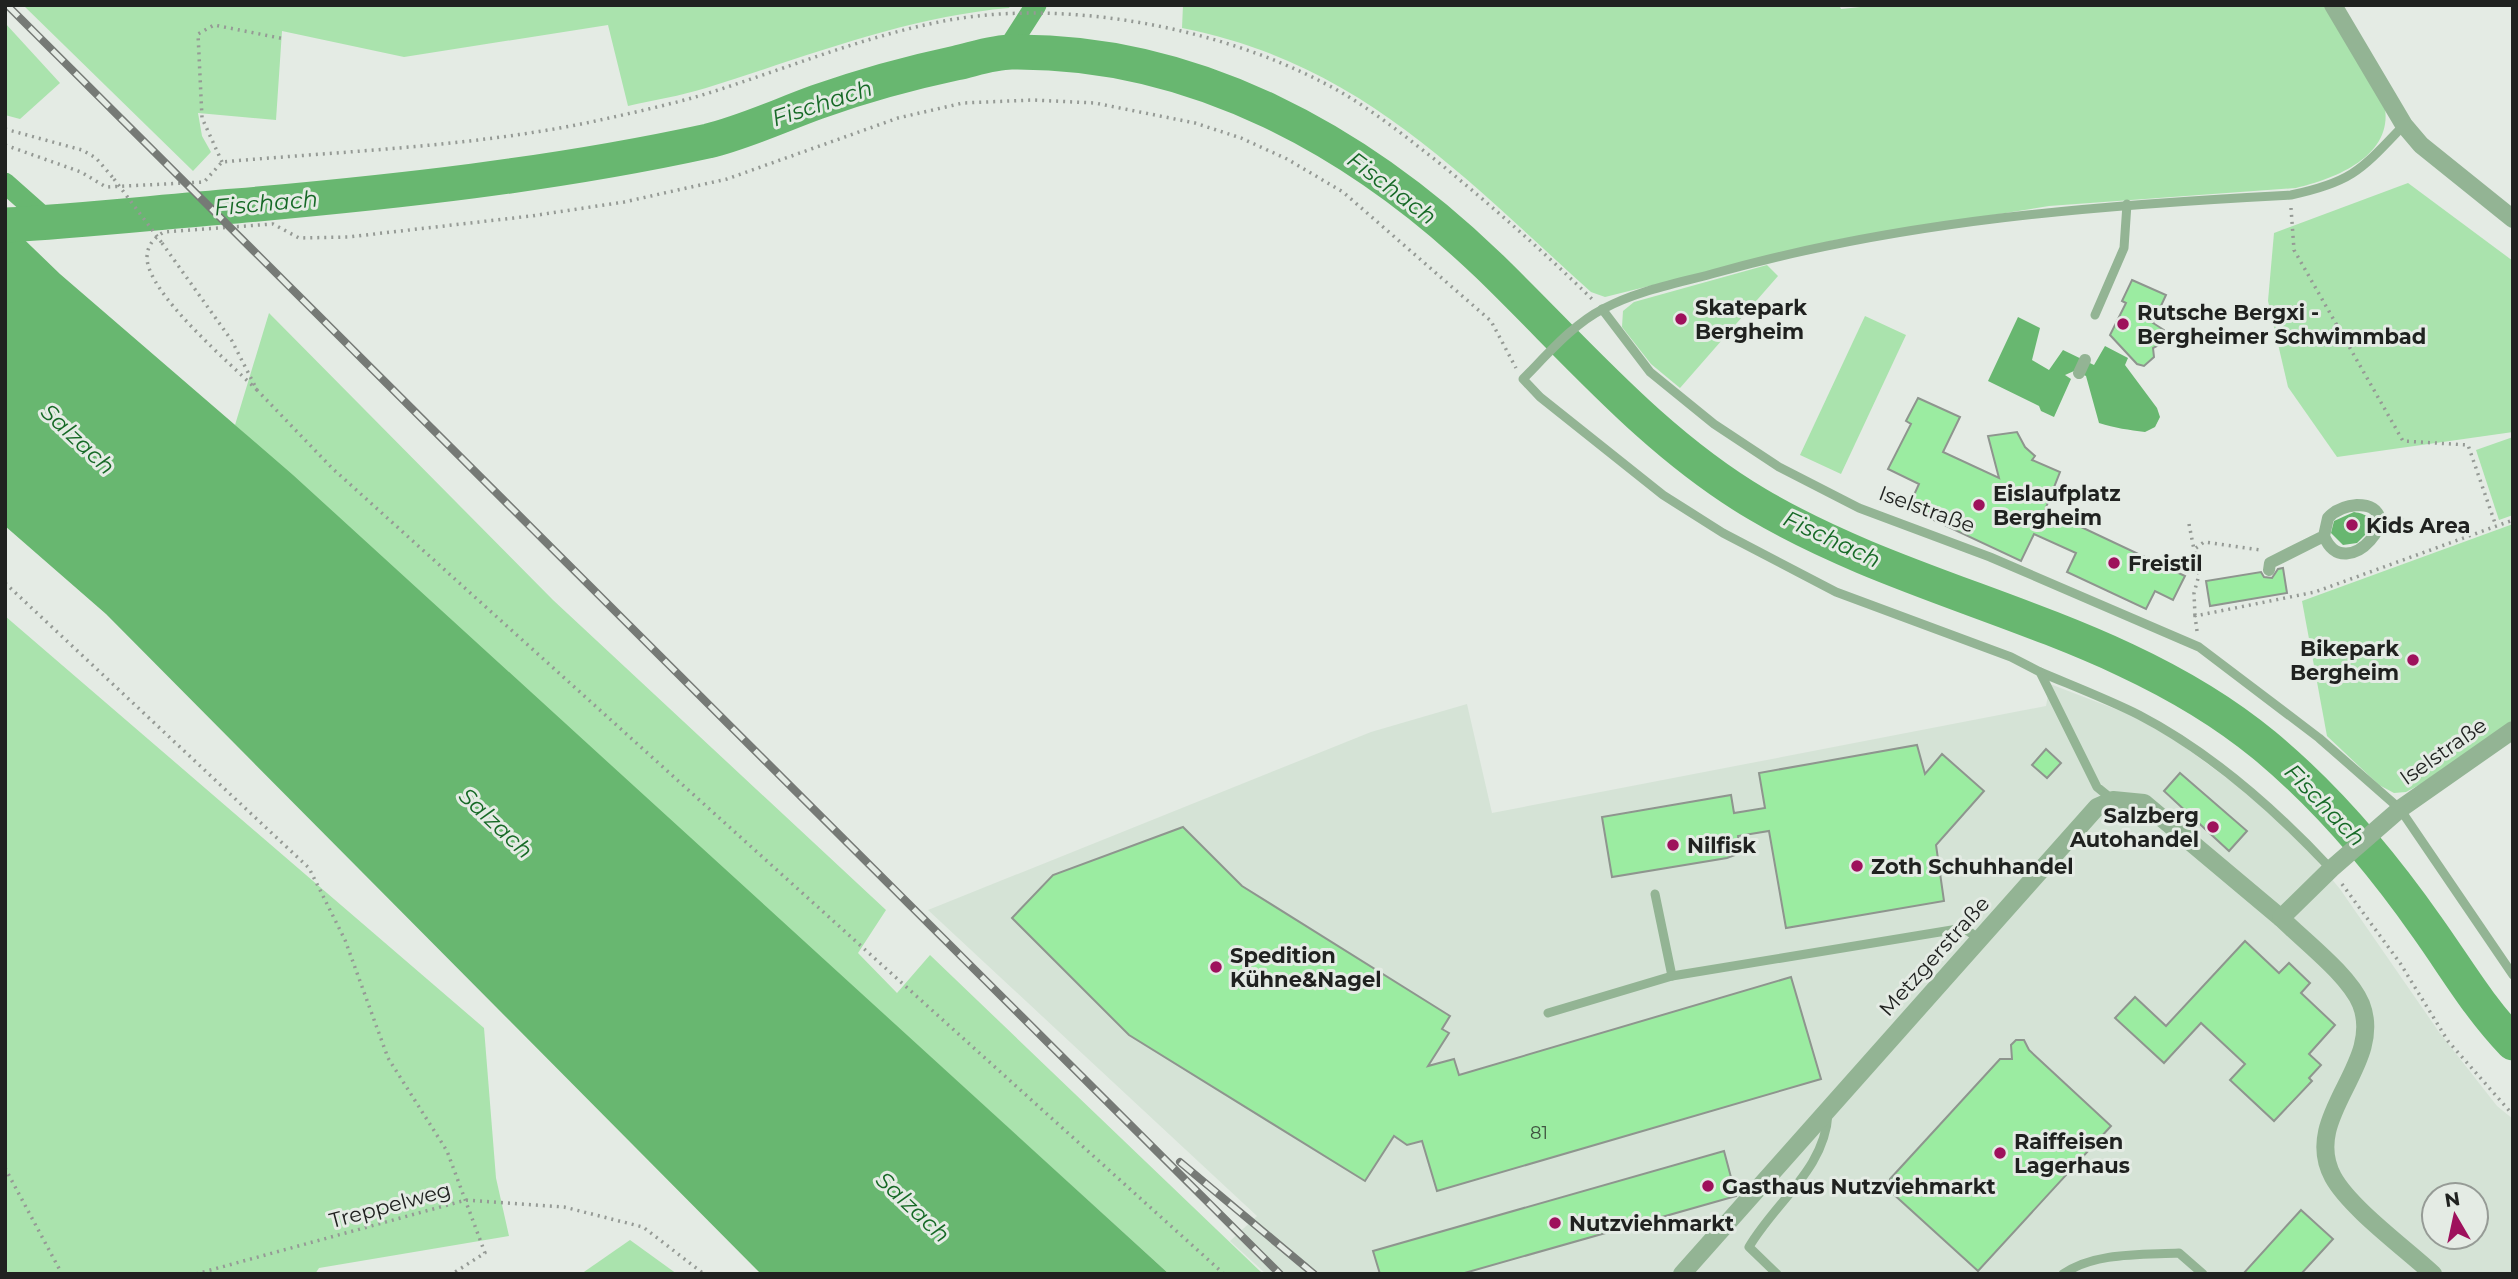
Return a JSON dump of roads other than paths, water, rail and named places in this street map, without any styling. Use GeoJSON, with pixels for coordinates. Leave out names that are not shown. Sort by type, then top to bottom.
{"type":"FeatureCollection","features":[{"type":"Feature","properties":{"kind":"street"},"geometry":{"type":"LineString","coordinates":[[2333,5],[2404,125],[2421,145],[2513,219]]}},
{"type":"Feature","properties":{"kind":"street"},"geometry":{"type":"LineString","coordinates":[[2347,506],[2369,509],[2375,513],[2380,526],[2371,542],[2357,550],[2340,551],[2332,548],[2324,536],[2328,519],[2347,506]]}},
{"type":"Feature","properties":{"kind":"street"},"geometry":{"type":"LineString","coordinates":[[2380,526],[2401,524]]}},
{"type":"Feature","properties":{"kind":"street"},"geometry":{"type":"LineString","coordinates":[[2269,570],[2270,563],[2324,536]]}},
{"type":"Feature","properties":{"kind":"street","name":"Iselstraße"},"geometry":{"type":"LineString","coordinates":[[2400,809],[2513,730]]}},
{"type":"Feature","properties":{"kind":"street"},"geometry":{"type":"LineString","coordinates":[[2113,800],[2144,803],[2281,918],[2354,990],[2362,1006],[2365,1025],[2357,1061],[2329,1121],[2325,1140],[2326,1157],[2333,1176],[2345,1194],[2432,1274]]}},
{"type":"Feature","properties":{"kind":"street","name":"Metzgerstraße"},"geometry":{"type":"LineString","coordinates":[[1682,1274],[2097,807],[2113,800]]}},
{"type":"Feature","properties":{"kind":"street"},"geometry":{"type":"LineString","coordinates":[[2281,918],[2331,869],[2400,809]]}},
{"type":"Feature","properties":{"kind":"lane"},"geometry":{"type":"LineString","coordinates":[[2331,869],[2279,817],[2201,753],[2139,715],[2011,657],[1836,592],[1723,533],[1663,495],[1540,397],[1523,379],[1593,315],[1628,298],[1839,243],[2048,211],[2291,195],[2330,187],[2362,169],[2404,125]]}},
{"type":"Feature","properties":{"kind":"lane"},"geometry":{"type":"LineString","coordinates":[[2095,315],[2124,248],[2127,204]]}},
{"type":"Feature","properties":{"kind":"lane","name":"Iselstraße"},"geometry":{"type":"LineString","coordinates":[[1602,309],[1650,372],[1713,424],[1779,467],[1859,508],[1990,557],[2199,647],[2319,738],[2400,809],[2513,975]]}},
{"type":"Feature","properties":{"kind":"lane"},"geometry":{"type":"LineString","coordinates":[[2040,672],[2097,787],[2113,800]]}},
{"type":"Feature","properties":{"kind":"lane"},"geometry":{"type":"LineString","coordinates":[[1655,894],[1672,976]]}},
{"type":"Feature","properties":{"kind":"lane"},"geometry":{"type":"LineString","coordinates":[[1548,1013],[1672,976],[1964,928],[1979,939]]}},
{"type":"Feature","properties":{"kind":"lane"},"geometry":{"type":"LineString","coordinates":[[1777,1274],[1749,1247],[1763,1222],[1796,1186],[1824,1145],[1828,1110]]}},
{"type":"Feature","properties":{"kind":"lane"},"geometry":{"type":"LineString","coordinates":[[2063,1274],[2085,1263],[2115,1257],[2179,1253],[2203,1274]]}},
{"type":"Feature","properties":{"kind":"water","name":"Salzach"},"geometry":{"type":"Polygon","coordinates":[[[5,221],[60,274],[293,475],[1169,1274],[761,1274],[106,614],[5,526],[5,221]]]}},
{"type":"Feature","properties":{"kind":"water"},"geometry":{"type":"Polygon","coordinates":[[[2018,317],[2040,328],[2032,360],[2049,370],[2063,350],[2094,365],[2105,346],[2128,358],[2125,365],[2157,408],[2160,417],[2155,427],[2145,432],[2099,423],[2086,376],[2074,371],[2065,375],[2071,379],[2054,417],[2041,411],[2039,406],[1988,381],[2018,317]]]}},
{"type":"Feature","properties":{"kind":"water","name":"Kids Area"},"geometry":{"type":"Polygon","coordinates":[[[2354,512],[2367,517],[2371,529],[2357,543],[2343,545],[2331,533],[2334,521],[2354,512]]]}},
{"type":"Feature","properties":{"kind":"waterway"},"geometry":{"type":"LineString","coordinates":[[1006,52],[1036,5]]}},
{"type":"Feature","properties":{"kind":"waterway","name":"Fischach"},"geometry":{"type":"LineString","coordinates":[[5,225],[354,195],[591,164],[708,141],[868,85],[1005,52],[1080,55],[1145,67],[1209,86],[1270,111],[1329,143],[1385,179],[1438,220],[1488,265],[1648,423],[1719,479],[1757,504],[1819,537],[1884,565],[2081,640],[2145,669],[2206,704],[2264,745],[2310,786],[2372,854],[2478,1001],[2513,1043]]}},
{"type":"Feature","properties":{"kind":"waterway"},"geometry":{"type":"LineString","coordinates":[[5,183],[49,222]]}},
{"type":"Feature","properties":{"kind":"railway"},"geometry":{"type":"LineString","coordinates":[[7,5],[1280,1274]]}},
{"type":"Feature","properties":{"kind":"railway"},"geometry":{"type":"LineString","coordinates":[[1180,1162],[1314,1274]]}},
{"type":"Feature","properties":{"kind":"place","name":"Skatepark Bergheim"},"geometry":{"type":"Point","coordinates":[1681,319]}},
{"type":"Feature","properties":{"kind":"place","name":"Rutsche Bergxi - Bergheimer Schwimmbad"},"geometry":{"type":"Point","coordinates":[2123,324]}},
{"type":"Feature","properties":{"kind":"place","name":"Eislaufplatz Bergheim"},"geometry":{"type":"Point","coordinates":[1979,505]}},
{"type":"Feature","properties":{"kind":"place","name":"Kids Area"},"geometry":{"type":"Point","coordinates":[2352,525]}},
{"type":"Feature","properties":{"kind":"place","name":"Freistil"},"geometry":{"type":"Point","coordinates":[2114,563]}},
{"type":"Feature","properties":{"kind":"place","name":"Bikepark Bergheim"},"geometry":{"type":"Point","coordinates":[2413,660]}},
{"type":"Feature","properties":{"kind":"place","name":"Salzberg Autohandel"},"geometry":{"type":"Point","coordinates":[2213,827]}},
{"type":"Feature","properties":{"kind":"place","name":"Nilfisk"},"geometry":{"type":"Point","coordinates":[1673,845]}},
{"type":"Feature","properties":{"kind":"place","name":"Zoth Schuhhandel"},"geometry":{"type":"Point","coordinates":[1857,866]}},
{"type":"Feature","properties":{"kind":"place","name":"Spedition Kühne&Nagel"},"geometry":{"type":"Point","coordinates":[1216,967]}},
{"type":"Feature","properties":{"kind":"place","name":"Raiffeisen Lagerhaus"},"geometry":{"type":"Point","coordinates":[2000,1153]}},
{"type":"Feature","properties":{"kind":"place","name":"Gasthaus Nutzviehmarkt"},"geometry":{"type":"Point","coordinates":[1708,1186]}},
{"type":"Feature","properties":{"kind":"place","name":"Nutzviehmarkt"},"geometry":{"type":"Point","coordinates":[1555,1223]}}]}
